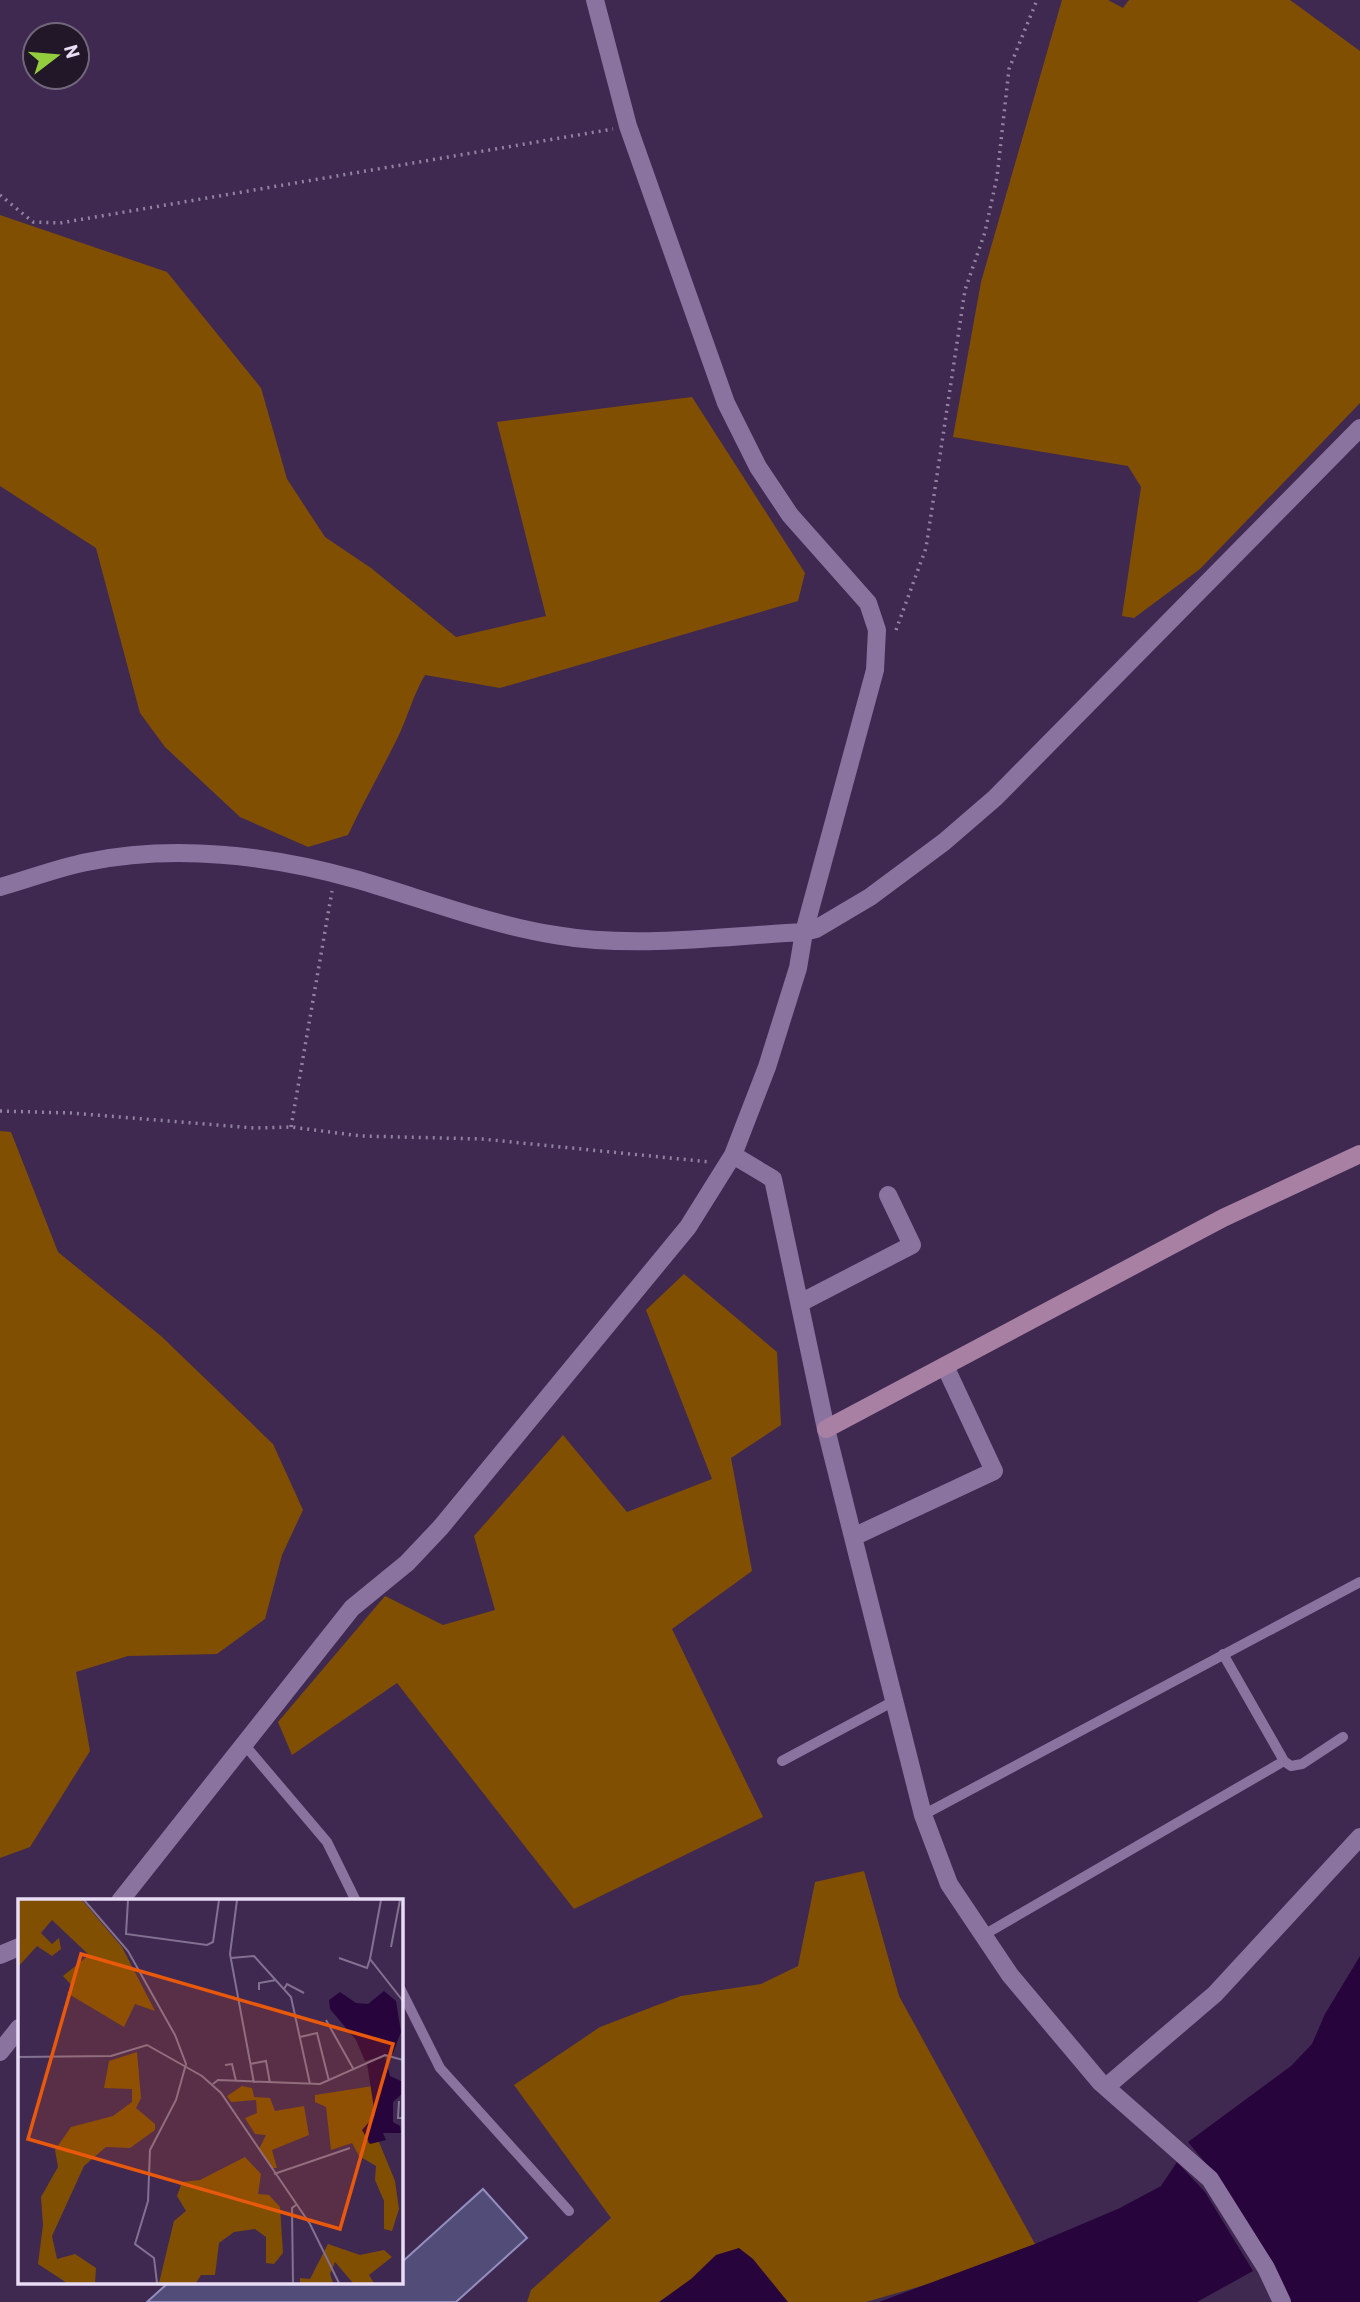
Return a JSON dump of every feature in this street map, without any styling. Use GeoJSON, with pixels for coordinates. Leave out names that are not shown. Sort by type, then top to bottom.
{"type":"FeatureCollection","features":[{"type":"Feature","properties":{"kind":"street"},"geometry":{"type":"LineString","coordinates":[[122,1899],[352,1608],[407,1563],[442,1527],[666,1255],[688,1227],[730,1161],[786,1007],[875,670],[877,630],[868,603],[790,515],[758,467],[726,403],[628,126],[595,0]]}},
{"type":"Feature","properties":{"kind":"street"},"geometry":{"type":"LineString","coordinates":[[0,887],[87,862],[165,853],[280,862],[335,874],[517,928],[556,936],[632,940],[804,932],[817,929],[870,897],[936,849],[995,798],[1360,428]]}},
{"type":"Feature","properties":{"kind":"street"},"geometry":{"type":"LineString","coordinates":[[826,1429],[1223,1218],[1360,1153]]}},
{"type":"Feature","properties":{"kind":"street"},"geometry":{"type":"LineString","coordinates":[[730,1161],[773,1179],[826,1429],[923,1815],[949,1884],[1010,1975],[1106,2087],[1210,2179],[1266,2269],[1282,2302]]}},
{"type":"Feature","properties":{"kind":"street"},"geometry":{"type":"LineString","coordinates":[[800,1303],[912,1245],[888,1195]]}},
{"type":"Feature","properties":{"kind":"street"},"geometry":{"type":"LineString","coordinates":[[853,1537],[994,1471],[944,1366]]}},
{"type":"Feature","properties":{"kind":"street"},"geometry":{"type":"LineString","coordinates":[[1106,2087],[1215,1994],[1360,1837]]}},
{"type":"Feature","properties":{"kind":"street"},"geometry":{"type":"LineString","coordinates":[[0,1955],[18,1947]]}},
{"type":"Feature","properties":{"kind":"street"},"geometry":{"type":"LineString","coordinates":[[0,2052],[18,2029]]}},
{"type":"Feature","properties":{"kind":"lane"},"geometry":{"type":"LineString","coordinates":[[923,1815],[1360,1582]]}},
{"type":"Feature","properties":{"kind":"lane"},"geometry":{"type":"LineString","coordinates":[[1223,1654],[1284,1761],[1292,1766],[1302,1763],[1343,1737]]}},
{"type":"Feature","properties":{"kind":"lane"},"geometry":{"type":"LineString","coordinates":[[782,1761],[894,1701]]}},
{"type":"Feature","properties":{"kind":"lane"},"geometry":{"type":"LineString","coordinates":[[243,1743],[327,1842],[355,1899]]}},
{"type":"Feature","properties":{"kind":"lane"},"geometry":{"type":"LineString","coordinates":[[982,1936],[1284,1761]]}},
{"type":"Feature","properties":{"kind":"lane"},"geometry":{"type":"LineString","coordinates":[[402,1992],[440,2068],[569,2211]]}},
{"type":"Feature","properties":{"kind":"path"},"geometry":{"type":"LineString","coordinates":[[875,656],[894,635],[926,548],[965,290],[985,232],[998,177],[1009,69],[1037,0]]}},
{"type":"Feature","properties":{"kind":"path"},"geometry":{"type":"LineString","coordinates":[[0,195],[33,222],[60,223],[628,126]]}},
{"type":"Feature","properties":{"kind":"path"},"geometry":{"type":"LineString","coordinates":[[291,1127],[335,874]]}},
{"type":"Feature","properties":{"kind":"path"},"geometry":{"type":"LineString","coordinates":[[0,1111],[71,1113],[254,1128],[291,1127],[361,1136],[482,1139],[730,1161]]}},
{"type":"Feature","properties":{"kind":"shaded area"},"geometry":{"type":"Polygon","coordinates":[[[1062,0],[1108,0],[1123,8],[1129,0],[1290,0],[1360,51],[1360,403],[1200,569],[1134,618],[1122,616],[1141,487],[1128,466],[953,437],[981,282],[1062,0]]]}},
{"type":"Feature","properties":{"kind":"shaded area"},"geometry":{"type":"Polygon","coordinates":[[[0,215],[167,272],[261,388],[287,479],[325,537],[371,568],[456,637],[546,616],[497,422],[692,397],[805,573],[798,601],[500,688],[425,675],[400,733],[348,835],[308,847],[240,817],[165,747],[140,713],[96,548],[0,486],[0,215]]]}},
{"type":"Feature","properties":{"kind":"shaded area"},"geometry":{"type":"Polygon","coordinates":[[[0,1131],[11,1132],[58,1252],[161,1336],[273,1444],[303,1510],[282,1555],[265,1619],[217,1654],[128,1656],[76,1672],[90,1751],[30,1847],[0,1858],[0,1131]]]}},
{"type":"Feature","properties":{"kind":"shaded area"},"geometry":{"type":"Polygon","coordinates":[[[684,1274],[777,1352],[781,1425],[731,1458],[752,1571],[672,1629],[763,1817],[574,1909],[397,1683],[292,1755],[278,1722],[385,1596],[443,1625],[495,1610],[474,1536],[563,1435],[627,1512],[712,1479],[646,1310],[684,1274]]]}},
{"type":"Feature","properties":{"kind":"shaded area"},"geometry":{"type":"Polygon","coordinates":[[[864,1871],[899,1996],[1035,2244],[942,2280],[866,2302],[527,2302],[531,2290],[611,2218],[514,2085],[600,2027],[681,1996],[761,1984],[798,1966],[815,1882],[864,1871]]]}},
{"type":"Feature","properties":{"kind":"shaded area"},"geometry":{"type":"Polygon","coordinates":[[[1360,1956],[1360,2302],[1289,2302],[1223,2184],[1188,2142],[1291,2066],[1312,2044],[1325,2014],[1360,1956]]]}},
{"type":"Feature","properties":{"kind":"shaded area"},"geometry":{"type":"Polygon","coordinates":[[[1177,2162],[1205,2192],[1253,2271],[1197,2302],[879,2302],[1035,2244],[1120,2208],[1161,2186],[1177,2162]]]}},
{"type":"Feature","properties":{"kind":"shaded area"},"geometry":{"type":"Polygon","coordinates":[[[739,2248],[753,2259],[788,2302],[659,2302],[691,2279],[716,2255],[739,2248]]]}},
{"type":"Feature","properties":{"kind":"building"},"geometry":{"type":"Polygon","coordinates":[[[483,2189],[527,2238],[456,2302],[147,2302],[167,2284],[402,2284],[402,2262],[483,2189]]]}}]}
